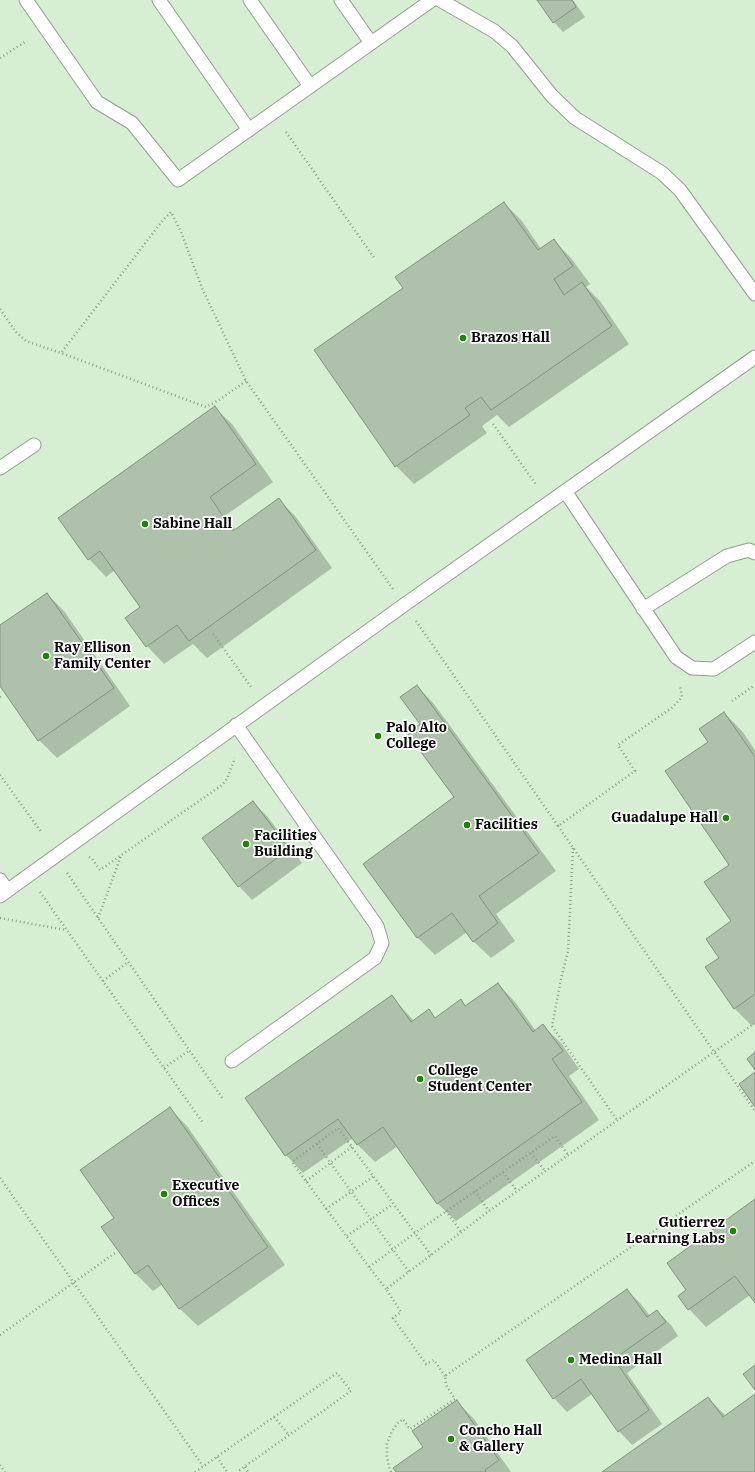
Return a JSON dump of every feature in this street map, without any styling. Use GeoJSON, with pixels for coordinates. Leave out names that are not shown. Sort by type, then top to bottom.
{"type":"FeatureCollection","features":[{"type":"Feature","properties":{"kind":"lane"},"geometry":{"type":"LineString","coordinates":[[26,0],[97,102],[132,123],[178,180],[432,0]]}},
{"type":"Feature","properties":{"kind":"lane"},"geometry":{"type":"LineString","coordinates":[[159,0],[249,130]]}},
{"type":"Feature","properties":{"kind":"lane"},"geometry":{"type":"LineString","coordinates":[[250,0],[310,86]]}},
{"type":"Feature","properties":{"kind":"lane"},"geometry":{"type":"LineString","coordinates":[[341,0],[371,43]]}},
{"type":"Feature","properties":{"kind":"lane"},"geometry":{"type":"LineString","coordinates":[[440,0],[494,31],[512,46],[552,96],[575,118],[662,174],[680,190],[755,294]]}},
{"type":"Feature","properties":{"kind":"lane"},"geometry":{"type":"LineString","coordinates":[[2,889],[236,725],[755,356]]}},
{"type":"Feature","properties":{"kind":"lane"},"geometry":{"type":"LineString","coordinates":[[0,468],[34,445]]}},
{"type":"Feature","properties":{"kind":"lane"},"geometry":{"type":"LineString","coordinates":[[565,491],[676,657],[692,668],[714,669],[755,642]]}},
{"type":"Feature","properties":{"kind":"lane"},"geometry":{"type":"LineString","coordinates":[[643,609],[727,556],[749,550],[755,553]]}},
{"type":"Feature","properties":{"kind":"lane"},"geometry":{"type":"LineString","coordinates":[[232,1061],[375,958],[382,943],[377,926],[236,725]]}},
{"type":"Feature","properties":{"kind":"path"},"geometry":{"type":"LineString","coordinates":[[0,58],[25,42]]}},
{"type":"Feature","properties":{"kind":"path"},"geometry":{"type":"LineString","coordinates":[[286,132],[375,259]]}},
{"type":"Feature","properties":{"kind":"path"},"geometry":{"type":"LineString","coordinates":[[61,353],[163,220],[171,212],[181,232],[202,288],[246,381],[573,847],[755,1111]]}},
{"type":"Feature","properties":{"kind":"path"},"geometry":{"type":"LineString","coordinates":[[0,309],[16,332],[26,341],[206,407],[219,400],[246,381]]}},
{"type":"Feature","properties":{"kind":"path"},"geometry":{"type":"LineString","coordinates":[[493,424],[536,486]]}},
{"type":"Feature","properties":{"kind":"path"},"geometry":{"type":"LineString","coordinates":[[213,634],[251,687]]}},
{"type":"Feature","properties":{"kind":"path"},"geometry":{"type":"LineString","coordinates":[[558,826],[635,771],[618,745],[673,707],[682,697],[679,682]]}},
{"type":"Feature","properties":{"kind":"path"},"geometry":{"type":"LineString","coordinates":[[732,702],[755,685]]}},
{"type":"Feature","properties":{"kind":"path"},"geometry":{"type":"LineString","coordinates":[[87,857],[92,859],[100,870],[222,785],[227,779],[238,752],[248,743]]}},
{"type":"Feature","properties":{"kind":"path"},"geometry":{"type":"LineString","coordinates":[[0,775],[42,833]]}},
{"type":"Feature","properties":{"kind":"path"},"geometry":{"type":"LineString","coordinates":[[573,847],[568,951],[552,1026],[618,1120]]}},
{"type":"Feature","properties":{"kind":"path"},"geometry":{"type":"LineString","coordinates":[[98,918],[121,856]]}},
{"type":"Feature","properties":{"kind":"path"},"geometry":{"type":"LineString","coordinates":[[66,871],[223,1099]]}},
{"type":"Feature","properties":{"kind":"path"},"geometry":{"type":"LineString","coordinates":[[38,890],[203,1123]]}},
{"type":"Feature","properties":{"kind":"path"},"geometry":{"type":"LineString","coordinates":[[0,918],[67,930]]}},
{"type":"Feature","properties":{"kind":"path"},"geometry":{"type":"LineString","coordinates":[[103,981],[128,962]]}},
{"type":"Feature","properties":{"kind":"path"},"geometry":{"type":"LineString","coordinates":[[386,1289],[489,1211],[755,1023]]}},
{"type":"Feature","properties":{"kind":"path"},"geometry":{"type":"LineString","coordinates":[[164,1068],[190,1050]]}},
{"type":"Feature","properties":{"kind":"path"},"geometry":{"type":"LineString","coordinates":[[391,1472],[387,1456],[387,1443],[392,1431],[398,1423],[403,1420],[410,1429],[455,1398],[446,1386],[445,1376],[434,1360],[426,1364],[393,1318],[401,1312],[386,1289],[292,1162],[338,1128],[431,1256]]}},
{"type":"Feature","properties":{"kind":"path"},"geometry":{"type":"LineString","coordinates":[[369,1267],[446,1211],[555,1136],[568,1155]]}},
{"type":"Feature","properties":{"kind":"path"},"geometry":{"type":"LineString","coordinates":[[317,1144],[409,1272]]}},
{"type":"Feature","properties":{"kind":"path"},"geometry":{"type":"LineString","coordinates":[[306,1181],[352,1147]]}},
{"type":"Feature","properties":{"kind":"path"},"geometry":{"type":"LineString","coordinates":[[531,1153],[545,1171]]}},
{"type":"Feature","properties":{"kind":"path"},"geometry":{"type":"LineString","coordinates":[[445,1376],[755,1161]]}},
{"type":"Feature","properties":{"kind":"path"},"geometry":{"type":"LineString","coordinates":[[503,1172],[517,1192]]}},
{"type":"Feature","properties":{"kind":"path"},"geometry":{"type":"LineString","coordinates":[[326,1209],[374,1176]]}},
{"type":"Feature","properties":{"kind":"path"},"geometry":{"type":"LineString","coordinates":[[0,1178],[203,1466]]}},
{"type":"Feature","properties":{"kind":"path"},"geometry":{"type":"LineString","coordinates":[[475,1191],[489,1211]]}},
{"type":"Feature","properties":{"kind":"path"},"geometry":{"type":"LineString","coordinates":[[347,1236],[393,1204]]}},
{"type":"Feature","properties":{"kind":"path"},"geometry":{"type":"LineString","coordinates":[[446,1211],[461,1232]]}},
{"type":"Feature","properties":{"kind":"path"},"geometry":{"type":"LineString","coordinates":[[0,1335],[115,1253]]}},
{"type":"Feature","properties":{"kind":"path"},"geometry":{"type":"LineString","coordinates":[[195,1472],[337,1373],[351,1391],[237,1472]]}},
{"type":"Feature","properties":{"kind":"path"},"geometry":{"type":"LineString","coordinates":[[274,1417],[289,1436]]}},
{"type":"Feature","properties":{"kind":"path"},"geometry":{"type":"LineString","coordinates":[[216,1457],[227,1472]]}},
{"type":"Feature","properties":{"kind":"path"},"geometry":{"type":"LineString","coordinates":[[0,1465],[5,1472]]}},
{"type":"Feature","properties":{"kind":"path"},"geometry":{"type":"LineString","coordinates":[[245,1467],[248,1472]]}},
{"type":"Feature","properties":{"kind":"shaded area","name":"Palo Alto College"},"geometry":{"type":"Polygon","coordinates":[[[0,0],[755,0],[755,1472],[0,1472],[0,0]]]}},
{"type":"Feature","properties":{"kind":"building"},"geometry":{"type":"Polygon","coordinates":[[[537,0],[572,0],[576,7],[553,23],[537,0]]]}},
{"type":"Feature","properties":{"kind":"building","name":"Brazos Hall"},"geometry":{"type":"Polygon","coordinates":[[[504,202],[538,250],[554,239],[573,266],[554,279],[564,295],[582,282],[612,326],[491,410],[481,397],[465,408],[470,415],[395,467],[314,350],[403,288],[395,277],[504,202]]]}},
{"type":"Feature","properties":{"kind":"building","name":"Sabine Hall"},"geometry":{"type":"Polygon","coordinates":[[[215,406],[256,464],[210,497],[233,531],[279,498],[316,550],[189,641],[177,625],[146,647],[125,618],[140,607],[100,551],[88,560],[58,518],[215,406]]]}},
{"type":"Feature","properties":{"kind":"building","name":"Ray Ellison Family Center"},"geometry":{"type":"Polygon","coordinates":[[[47,593],[114,688],[38,741],[0,686],[0,625],[47,593]]]}},
{"type":"Feature","properties":{"kind":"building","name":"Facilities"},"geometry":{"type":"Polygon","coordinates":[[[417,685],[539,853],[479,896],[498,923],[473,942],[452,913],[417,938],[363,864],[454,797],[407,733],[420,724],[400,697],[417,685]]]}},
{"type":"Feature","properties":{"kind":"building","name":"Guadalupe Hall"},"geometry":{"type":"Polygon","coordinates":[[[724,712],[755,757],[755,994],[734,1009],[705,967],[719,958],[706,939],[731,921],[704,882],[729,865],[665,771],[708,742],[699,729],[724,712]]]}},
{"type":"Feature","properties":{"kind":"building","name":"Facilities Building"},"geometry":{"type":"Polygon","coordinates":[[[253,801],[289,849],[238,887],[202,838],[253,801]]]}},
{"type":"Feature","properties":{"kind":"building","name":"College Student Center"},"geometry":{"type":"Polygon","coordinates":[[[498,983],[533,1032],[543,1024],[563,1051],[552,1059],[582,1102],[437,1204],[383,1127],[357,1145],[338,1119],[285,1156],[245,1098],[392,995],[411,1022],[429,1009],[435,1018],[461,999],[465,1006],[498,983]]]}},
{"type":"Feature","properties":{"kind":"building"},"geometry":{"type":"Polygon","coordinates":[[[755,1052],[755,1070],[747,1059],[755,1052]]]}},
{"type":"Feature","properties":{"kind":"building"},"geometry":{"type":"Polygon","coordinates":[[[755,1072],[755,1107],[739,1084],[755,1072]]]}},
{"type":"Feature","properties":{"kind":"building","name":"Executive Offices"},"geometry":{"type":"Polygon","coordinates":[[[170,1107],[268,1247],[179,1309],[148,1265],[135,1274],[101,1227],[114,1218],[80,1170],[170,1107]]]}},
{"type":"Feature","properties":{"kind":"building","name":"Gutierrez Learning Labs"},"geometry":{"type":"Polygon","coordinates":[[[755,1199],[755,1303],[735,1276],[688,1310],[678,1296],[686,1290],[667,1263],[755,1199]]]}},
{"type":"Feature","properties":{"kind":"building","name":"Medina Hall"},"geometry":{"type":"Polygon","coordinates":[[[627,1289],[647,1317],[657,1310],[666,1322],[614,1359],[649,1410],[618,1432],[581,1379],[553,1399],[526,1360],[627,1289]]]}},
{"type":"Feature","properties":{"kind":"building"},"geometry":{"type":"Polygon","coordinates":[[[755,1365],[755,1390],[743,1374],[755,1365]]]}},
{"type":"Feature","properties":{"kind":"building"},"geometry":{"type":"Polygon","coordinates":[[[755,1394],[755,1472],[602,1472],[708,1397],[723,1417],[755,1394]]]}},
{"type":"Feature","properties":{"kind":"building","name":"Concho Hall & Gallery"},"geometry":{"type":"Polygon","coordinates":[[[457,1400],[499,1460],[485,1470],[486,1472],[396,1472],[393,1468],[423,1447],[412,1431],[457,1400]]]}},
{"type":"Feature","properties":{"kind":"place","name":"Brazos Hall"},"geometry":{"type":"Point","coordinates":[463,338]}},
{"type":"Feature","properties":{"kind":"place","name":"Sabine Hall"},"geometry":{"type":"Point","coordinates":[145,524]}},
{"type":"Feature","properties":{"kind":"place","name":"Ray Ellison Family Center"},"geometry":{"type":"Point","coordinates":[46,656]}},
{"type":"Feature","properties":{"kind":"place","name":"Palo Alto College"},"geometry":{"type":"Point","coordinates":[378,736]}},
{"type":"Feature","properties":{"kind":"place","name":"Guadalupe Hall"},"geometry":{"type":"Point","coordinates":[726,818]}},
{"type":"Feature","properties":{"kind":"place","name":"Facilities"},"geometry":{"type":"Point","coordinates":[467,825]}},
{"type":"Feature","properties":{"kind":"place","name":"Facilities Building"},"geometry":{"type":"Point","coordinates":[246,844]}},
{"type":"Feature","properties":{"kind":"place","name":"College Student Center"},"geometry":{"type":"Point","coordinates":[420,1079]}},
{"type":"Feature","properties":{"kind":"place","name":"Executive Offices"},"geometry":{"type":"Point","coordinates":[164,1194]}},
{"type":"Feature","properties":{"kind":"place","name":"Gutierrez Learning Labs"},"geometry":{"type":"Point","coordinates":[733,1231]}},
{"type":"Feature","properties":{"kind":"place","name":"Medina Hall"},"geometry":{"type":"Point","coordinates":[571,1360]}},
{"type":"Feature","properties":{"kind":"place","name":"Concho Hall & Gallery"},"geometry":{"type":"Point","coordinates":[451,1439]}}]}
